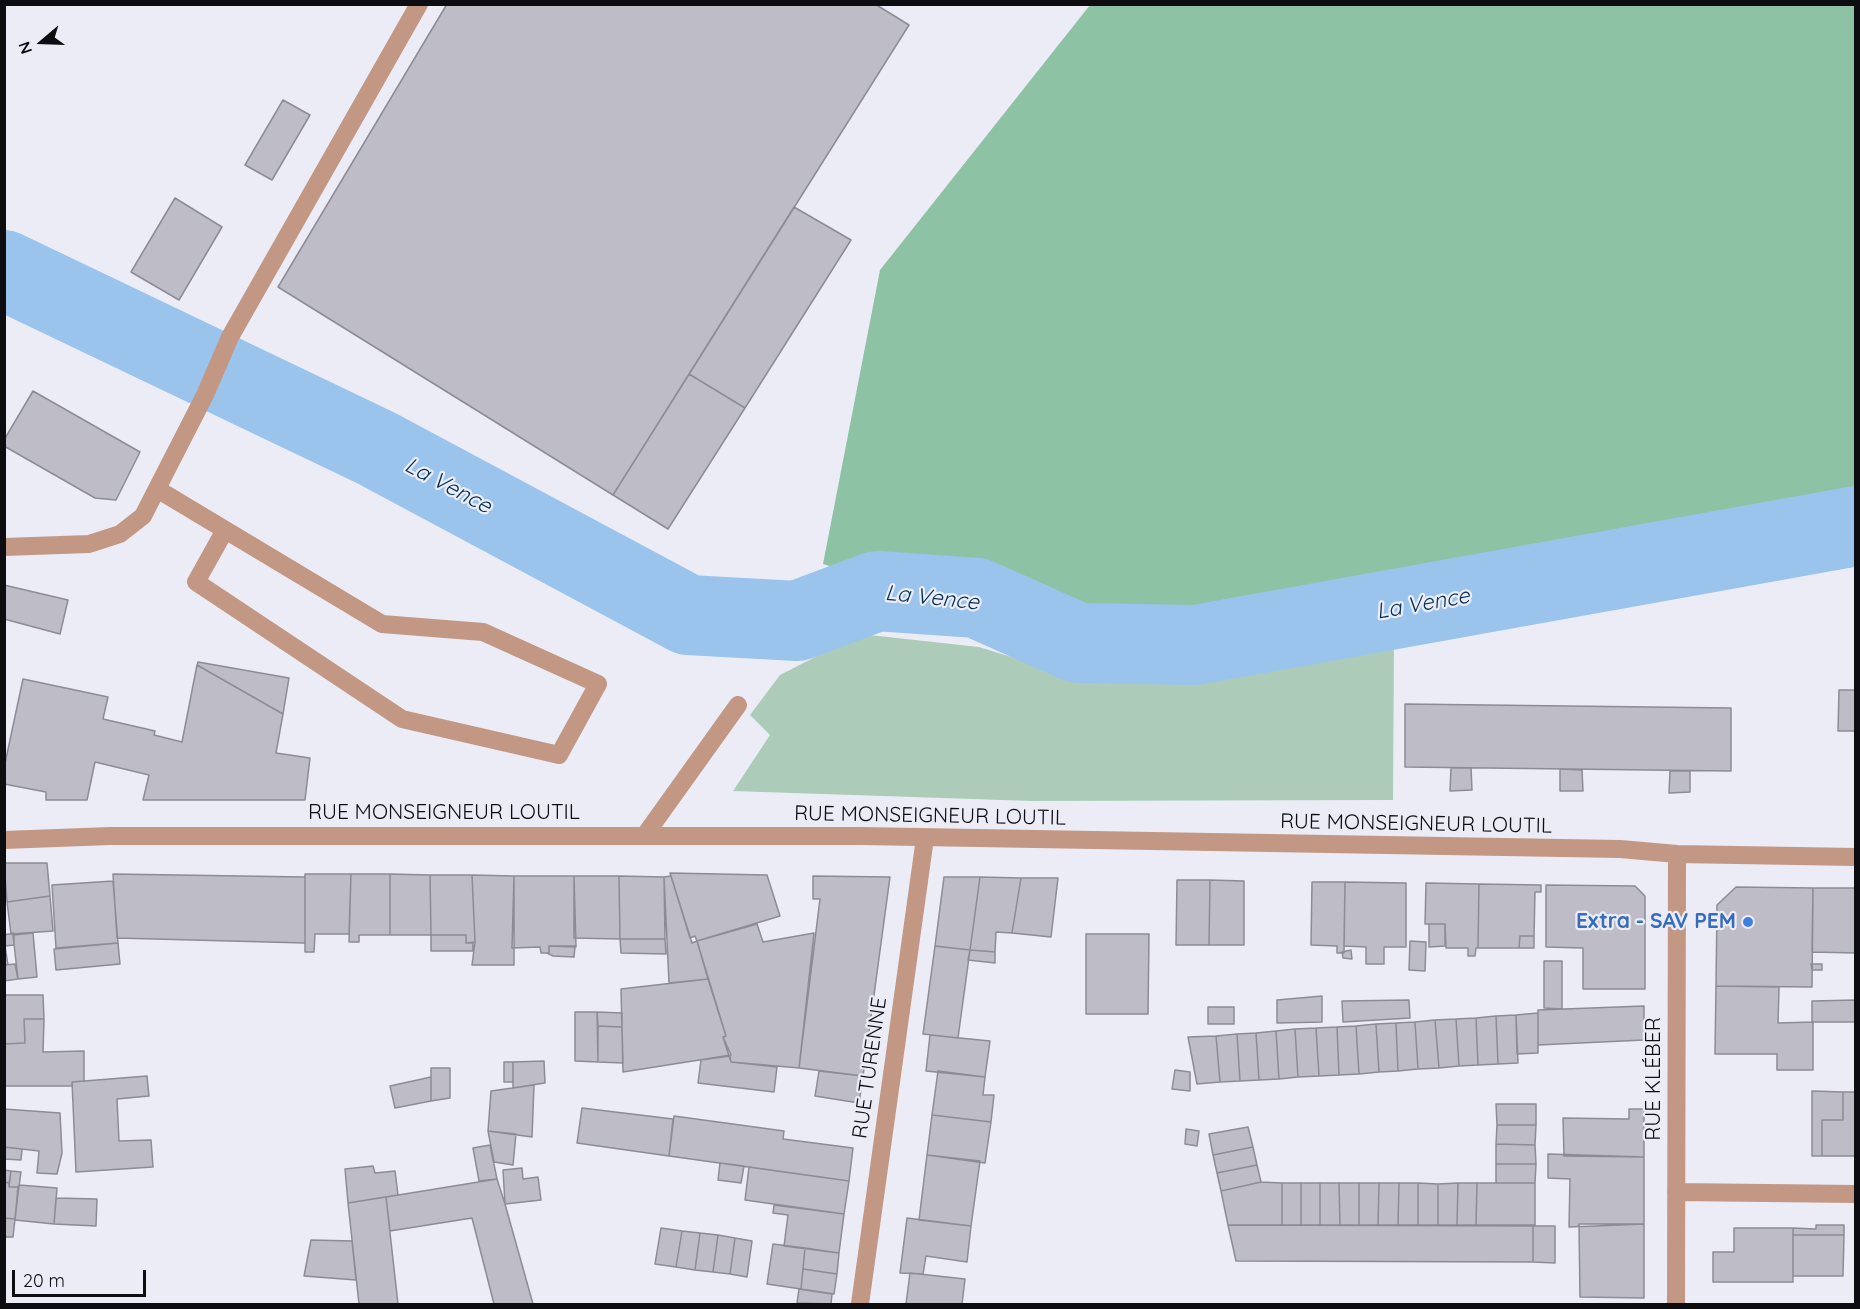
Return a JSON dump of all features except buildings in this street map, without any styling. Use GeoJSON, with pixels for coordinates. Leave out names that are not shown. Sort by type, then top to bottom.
{"type":"FeatureCollection","features":[{"type":"Feature","properties":{"kind":"street"},"geometry":{"type":"LineString","coordinates":[[4,548],[89,544],[120,534],[143,516],[206,395],[230,337],[419,4]]}},
{"type":"Feature","properties":{"kind":"street"},"geometry":{"type":"LineString","coordinates":[[157,489],[382,624],[483,632],[598,684],[559,755],[402,719],[196,582],[225,530]]}},
{"type":"Feature","properties":{"kind":"street"},"geometry":{"type":"LineString","coordinates":[[645,835],[738,705]]}},
{"type":"Feature","properties":{"kind":"street","name":"RUE MONSEIGNEUR LOUTIL"},"geometry":{"type":"LineString","coordinates":[[4,840],[122,836],[645,835],[1608,849],[1677,854],[1856,857]]}},
{"type":"Feature","properties":{"kind":"street","name":"RUE TURENNE"},"geometry":{"type":"LineString","coordinates":[[860,1305],[925,838]]}},
{"type":"Feature","properties":{"kind":"street","name":"RUE KLÉBER"},"geometry":{"type":"LineString","coordinates":[[1676,1305],[1677,854]]}},
{"type":"Feature","properties":{"kind":"street"},"geometry":{"type":"LineString","coordinates":[[1676,1192],[1856,1194]]}},
{"type":"Feature","properties":{"kind":"green space"},"geometry":{"type":"Polygon","coordinates":[[[1090,5],[1855,5],[1855,558],[1090,653],[823,564],[880,270],[1090,5]]]}},
{"type":"Feature","properties":{"kind":"green space"},"geometry":{"type":"Polygon","coordinates":[[[860,634],[979,647],[1073,676],[1180,684],[1225,672],[1394,641],[1393,800],[1032,801],[733,791],[770,735],[750,715],[780,675],[860,634]]]}},
{"type":"Feature","properties":{"kind":"waterway","name":"La Vence"},"geometry":{"type":"LineString","coordinates":[[4,270],[376,448],[688,615],[797,621],[877,591],[977,598],[1078,643],[1195,645],[1856,526]]}},
{"type":"Feature","properties":{"kind":"place","name":"Extra - SAV PEM"},"geometry":{"type":"Point","coordinates":[1748,922]}}]}
